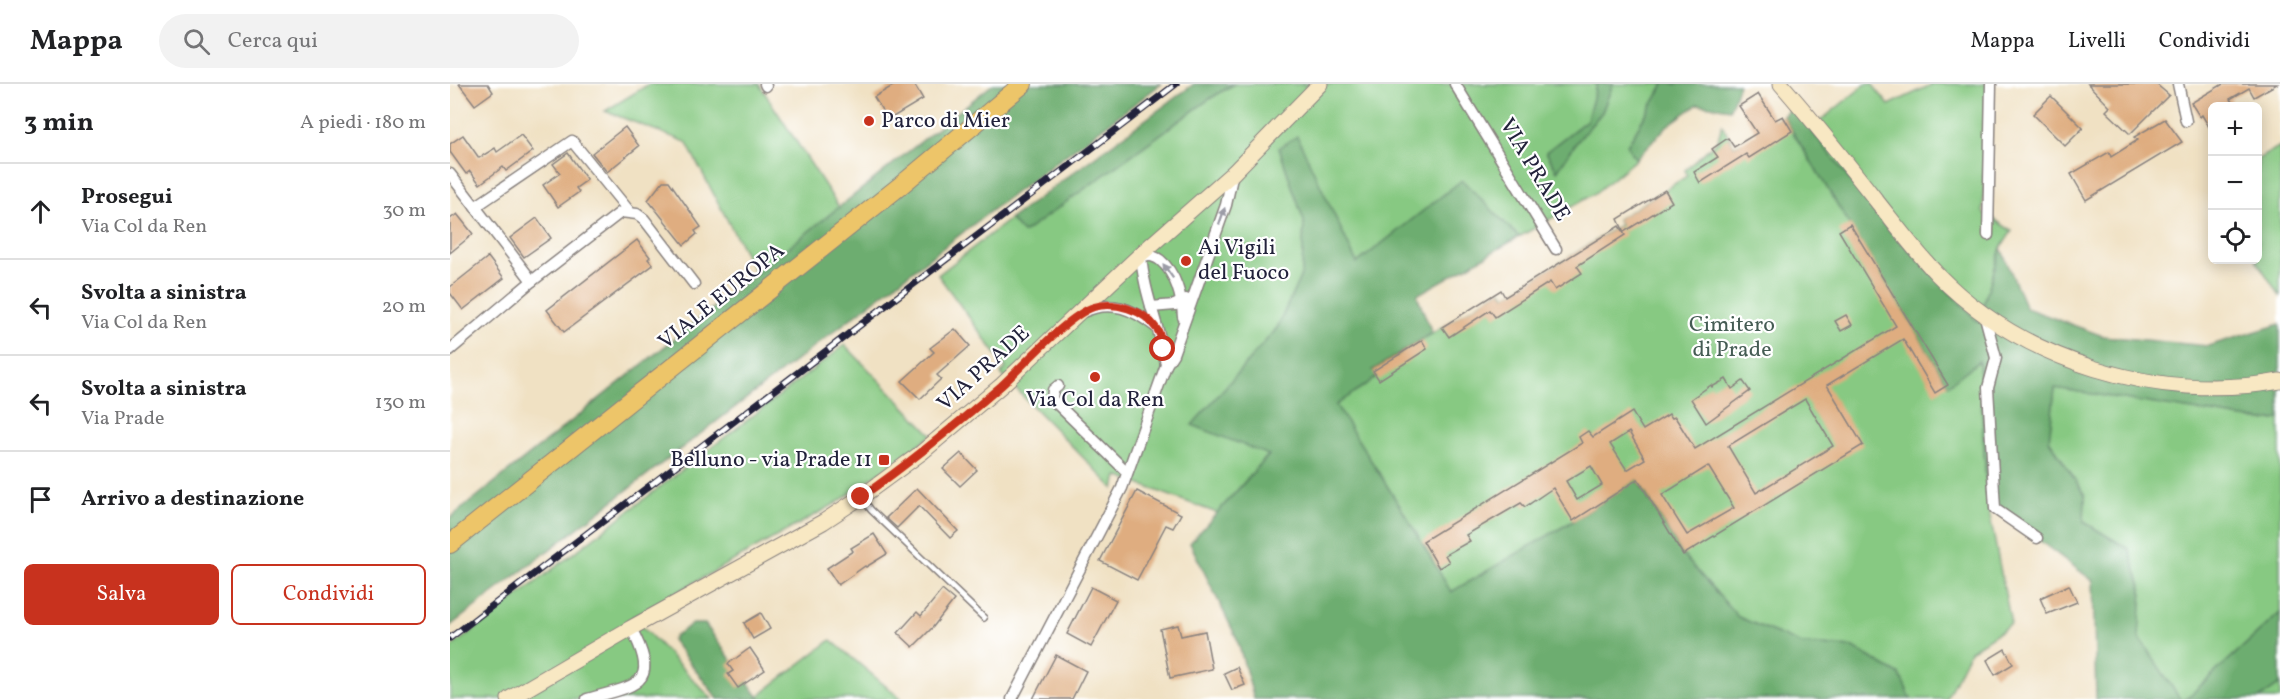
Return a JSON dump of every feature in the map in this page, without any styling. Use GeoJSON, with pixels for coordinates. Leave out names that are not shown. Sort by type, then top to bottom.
{"type":"FeatureCollection","features":[{"type":"Feature","properties":{"kind":"main road","name":"VIALE EUROPA"},"geometry":{"type":"LineString","coordinates":[[450,543],[900,186],[1023,84]]}},
{"type":"Feature","properties":{"kind":"main road","name":"VIA PRADE"},"geometry":{"type":"LineString","coordinates":[[509,699],[631,627],[814,526],[861,497],[921,453],[1002,385],[1141,254],[1234,172],[1320,84]]}},
{"type":"Feature","properties":{"kind":"main road"},"geometry":{"type":"LineString","coordinates":[[1781,84],[1938,275],[1984,313],[2028,340],[2063,358],[2091,368],[2158,383],[2227,386],[2280,381]]}},
{"type":"Feature","properties":{"kind":"street","name":"VIA PRADE"},"geometry":{"type":"LineString","coordinates":[[1455,84],[1556,249]]}},
{"type":"Feature","properties":{"kind":"street"},"geometry":{"type":"LineString","coordinates":[[1989,235],[1991,84]]}},
{"type":"Feature","properties":{"kind":"street"},"geometry":{"type":"LineString","coordinates":[[2178,84],[2186,121]]}},
{"type":"Feature","properties":{"kind":"street"},"geometry":{"type":"LineString","coordinates":[[475,207],[572,141],[629,212]]}},
{"type":"Feature","properties":{"kind":"street"},"geometry":{"type":"LineString","coordinates":[[1012,699],[1122,488],[1166,365],[1173,354],[1196,291],[1226,205],[1234,172]]}},
{"type":"Feature","properties":{"kind":"street"},"geometry":{"type":"LineString","coordinates":[[450,174],[532,281]]}},
{"type":"Feature","properties":{"kind":"street"},"geometry":{"type":"LineString","coordinates":[[450,350],[532,281],[621,212],[637,214],[644,219],[694,284]]}},
{"type":"Feature","properties":{"kind":"street"},"geometry":{"type":"LineString","coordinates":[[1166,365],[1144,284],[1141,254],[1153,257],[1163,264],[1173,278],[1182,301],[1184,322]]}},
{"type":"Feature","properties":{"kind":"street"},"geometry":{"type":"LineString","coordinates":[[1150,307],[1174,305],[1196,291]]}},
{"type":"Feature","properties":{"kind":"street"},"geometry":{"type":"LineString","coordinates":[[1078,315],[1095,307],[1121,306],[1140,314],[1156,327]]}},
{"type":"Feature","properties":{"kind":"street"},"geometry":{"type":"LineString","coordinates":[[1984,313],[1996,358],[1988,388],[1995,509],[2037,538]]}},
{"type":"Feature","properties":{"kind":"street"},"geometry":{"type":"LineString","coordinates":[[1058,386],[1053,390],[1052,399],[1127,472]]}},
{"type":"Feature","properties":{"kind":"street"},"geometry":{"type":"LineString","coordinates":[[587,699],[632,687],[639,682],[646,670],[645,659],[631,627]]}},
{"type":"Feature","properties":{"kind":"lane"},"geometry":{"type":"LineString","coordinates":[[861,497],[871,510],[984,618]]}},
{"type":"Feature","properties":{"kind":"green space"},"geometry":{"type":"Polygon","coordinates":[[[649,84],[759,84],[839,207],[756,274],[686,142],[605,111],[649,84]]]}},
{"type":"Feature","properties":{"kind":"green space"},"geometry":{"type":"Polygon","coordinates":[[[993,84],[1161,84],[1000,204],[450,626],[450,518],[993,84]]]}},
{"type":"Feature","properties":{"kind":"green space"},"geometry":{"type":"Polygon","coordinates":[[[1194,84],[1234,84],[1211,98],[1023,233],[1010,219],[1194,84]]]}},
{"type":"Feature","properties":{"kind":"green space"},"geometry":{"type":"Polygon","coordinates":[[[1234,84],[1597,84],[1587,120],[1546,152],[1557,171],[1576,143],[1602,112],[1613,84],[1664,84],[1627,146],[1636,159],[1594,194],[1519,237],[1462,181],[1357,263],[1297,137],[1279,148],[1304,221],[1302,273],[1277,328],[1193,425],[1269,454],[1217,513],[1117,476],[1114,489],[1001,374],[1006,368],[938,275],[1010,219],[1023,233],[1211,98],[1234,84]]]}},
{"type":"Feature","properties":{"kind":"green space"},"geometry":{"type":"Polygon","coordinates":[[[1597,84],[1613,84],[1602,112],[1576,143],[1557,171],[1546,152],[1587,120],[1597,84]]]}},
{"type":"Feature","properties":{"kind":"green space"},"geometry":{"type":"Polygon","coordinates":[[[1664,84],[1739,84],[1730,109],[1698,104],[1667,126],[1636,159],[1627,146],[1664,84]]]}},
{"type":"Feature","properties":{"kind":"green space"},"geometry":{"type":"Polygon","coordinates":[[[1866,84],[1872,84],[1889,105],[1933,84],[1987,84],[1983,212],[2012,231],[2001,248],[1978,323],[1884,223],[1810,129],[1866,84]]]}},
{"type":"Feature","properties":{"kind":"green space"},"geometry":{"type":"Polygon","coordinates":[[[1792,106],[1884,223],[1978,322],[2001,248],[2026,308],[2103,336],[2208,346],[2280,324],[2280,419],[2262,421],[2055,388],[2049,440],[2085,495],[2084,522],[2129,549],[2142,590],[2139,637],[2180,699],[2096,699],[2093,581],[1987,501],[1979,361],[1948,385],[1783,116],[1792,106]]]}},
{"type":"Feature","properties":{"kind":"green space","name":"Cimitero di Prade"},"geometry":{"type":"Polygon","coordinates":[[[1783,116],[1948,384],[1979,361],[1987,501],[2011,624],[1970,651],[1946,699],[1911,699],[1900,675],[1852,647],[1802,644],[1738,617],[1683,555],[1637,479],[1573,521],[1451,593],[1408,519],[1335,405],[1377,377],[1373,371],[1501,290],[1506,297],[1620,225],[1618,219],[1687,176],[1685,170],[1718,140],[1722,124],[1734,147],[1741,143],[1746,149],[1771,122],[1783,116]]]}},
{"type":"Feature","properties":{"kind":"green space"},"geometry":{"type":"Polygon","coordinates":[[[1297,136],[1357,263],[1462,180],[1519,237],[1417,295],[1432,333],[1373,370],[1377,377],[1336,405],[1451,592],[1573,521],[1637,479],[1683,555],[1738,617],[1802,644],[1852,647],[1900,675],[1911,699],[1254,699],[1237,639],[1190,543],[1269,455],[1192,425],[1277,328],[1302,273],[1304,221],[1279,148],[1297,136]]]}},
{"type":"Feature","properties":{"kind":"green space"},"geometry":{"type":"Polygon","coordinates":[[[2280,146],[2280,296],[2259,264],[2262,264],[2262,157],[2280,146]]]}},
{"type":"Feature","properties":{"kind":"green space"},"geometry":{"type":"Polygon","coordinates":[[[845,345],[932,435],[838,502],[633,617],[712,699],[450,699],[450,648],[845,345]]]}},
{"type":"Feature","properties":{"kind":"green space"},"geometry":{"type":"Polygon","coordinates":[[[2055,388],[2262,421],[2280,419],[2280,613],[2186,699],[2180,699],[2138,637],[2142,590],[2129,549],[2084,522],[2085,495],[2049,439],[2055,388]]]}},
{"type":"Feature","properties":{"kind":"green space"},"geometry":{"type":"Polygon","coordinates":[[[2280,613],[2280,684],[2259,699],[2186,699],[2280,613]]]}},
{"type":"Feature","properties":{"kind":"green space"},"geometry":{"type":"Polygon","coordinates":[[[692,624],[705,624],[760,699],[718,699],[672,640],[692,624]]]}},
{"type":"Feature","properties":{"kind":"green space"},"geometry":{"type":"Polygon","coordinates":[[[831,640],[901,699],[760,699],[757,697],[831,640]]]}},
{"type":"Feature","properties":{"kind":"green space"},"geometry":{"type":"Polygon","coordinates":[[[2280,684],[2280,699],[2259,699],[2280,684]]]}},
{"type":"Feature","properties":{"kind":"building"},"geometry":{"type":"Polygon","coordinates":[[[459,84],[488,84],[493,92],[475,105],[459,84]]]}},
{"type":"Feature","properties":{"kind":"building"},"geometry":{"type":"Polygon","coordinates":[[[896,84],[914,84],[923,99],[888,120],[874,97],[896,84]]]}},
{"type":"Feature","properties":{"kind":"building"},"geometry":{"type":"Polygon","coordinates":[[[2088,84],[2156,84],[2169,95],[2130,134],[2106,111],[2110,107],[2088,84]]]}},
{"type":"Feature","properties":{"kind":"building"},"geometry":{"type":"Polygon","coordinates":[[[2223,84],[2277,84],[2254,97],[2249,88],[2230,99],[2232,102],[2208,102],[2208,125],[2191,103],[2223,84]]]}},
{"type":"Feature","properties":{"kind":"building"},"geometry":{"type":"Polygon","coordinates":[[[1758,94],[1775,120],[1783,116],[1792,131],[1749,158],[1746,154],[1700,183],[1694,172],[1718,157],[1712,149],[1728,138],[1734,147],[1757,133],[1739,106],[1758,94]]]}},
{"type":"Feature","properties":{"kind":"building"},"geometry":{"type":"Polygon","coordinates":[[[2051,96],[2083,128],[2065,146],[2033,114],[2051,96]]]}},
{"type":"Feature","properties":{"kind":"building"},"geometry":{"type":"Polygon","coordinates":[[[2165,119],[2182,142],[2086,200],[2071,174],[2109,152],[2111,157],[2138,140],[2134,137],[2165,119]]]}},
{"type":"Feature","properties":{"kind":"building"},"geometry":{"type":"Polygon","coordinates":[[[625,127],[639,146],[607,172],[592,153],[625,127]]]}},
{"type":"Feature","properties":{"kind":"building"},"geometry":{"type":"Polygon","coordinates":[[[463,135],[479,158],[495,148],[497,152],[521,135],[533,151],[506,171],[503,167],[480,184],[470,171],[466,174],[450,152],[450,144],[463,135]]]}},
{"type":"Feature","properties":{"kind":"building"},"geometry":{"type":"Polygon","coordinates":[[[568,153],[587,180],[576,188],[579,192],[558,207],[543,185],[560,173],[553,164],[568,153]]]}},
{"type":"Feature","properties":{"kind":"building"},"geometry":{"type":"Polygon","coordinates":[[[663,181],[669,181],[701,227],[695,231],[697,234],[684,245],[648,200],[663,181]]]}},
{"type":"Feature","properties":{"kind":"building"},"geometry":{"type":"Polygon","coordinates":[[[1665,190],[1672,202],[1624,232],[1618,219],[1665,190]]]}},
{"type":"Feature","properties":{"kind":"building"},"geometry":{"type":"Polygon","coordinates":[[[457,214],[473,234],[450,253],[450,219],[457,214]]]}},
{"type":"Feature","properties":{"kind":"building"},"geometry":{"type":"Polygon","coordinates":[[[537,218],[551,238],[524,257],[510,238],[537,218]]]}},
{"type":"Feature","properties":{"kind":"building"},"geometry":{"type":"Polygon","coordinates":[[[1850,224],[1948,385],[1935,393],[1903,339],[1827,385],[1863,445],[1683,555],[1638,479],[1573,521],[1553,488],[1525,507],[1521,503],[1466,535],[1470,541],[1445,555],[1449,562],[1439,568],[1423,541],[1582,443],[1579,437],[1588,431],[1593,437],[1632,412],[1643,430],[1669,414],[1672,418],[1675,417],[1695,449],[1896,326],[1839,231],[1850,224]],[[1805,399],[1728,446],[1756,493],[1833,446],[1805,399]],[[1629,432],[1610,444],[1627,470],[1645,459],[1629,432]],[[1591,466],[1566,481],[1577,500],[1602,485],[1591,466]],[[1708,466],[1662,495],[1687,535],[1734,508],[1708,466]]]}},
{"type":"Feature","properties":{"kind":"building"},"geometry":{"type":"Polygon","coordinates":[[[1619,226],[1625,235],[1577,266],[1582,273],[1555,290],[1550,282],[1495,317],[1490,310],[1449,337],[1442,327],[1501,290],[1505,297],[1619,226]]]}},
{"type":"Feature","properties":{"kind":"building"},"geometry":{"type":"Polygon","coordinates":[[[637,240],[653,265],[564,332],[547,310],[637,240]]]}},
{"type":"Feature","properties":{"kind":"building"},"geometry":{"type":"Polygon","coordinates":[[[488,257],[504,278],[463,310],[450,293],[450,287],[488,257]]]}},
{"type":"Feature","properties":{"kind":"building"},"geometry":{"type":"Polygon","coordinates":[[[1846,315],[1852,325],[1841,331],[1835,321],[1846,315]]]}},
{"type":"Feature","properties":{"kind":"building"},"geometry":{"type":"Polygon","coordinates":[[[955,329],[970,346],[937,375],[941,379],[920,399],[902,381],[934,352],[930,348],[955,329]]]}},
{"type":"Feature","properties":{"kind":"building"},"geometry":{"type":"Polygon","coordinates":[[[1422,340],[1427,349],[1379,380],[1373,371],[1422,340]]]}},
{"type":"Feature","properties":{"kind":"building"},"geometry":{"type":"Polygon","coordinates":[[[1726,379],[1732,389],[1743,381],[1750,391],[1706,423],[1691,399],[1711,385],[1712,387],[1726,379]]]}},
{"type":"Feature","properties":{"kind":"building"},"geometry":{"type":"Polygon","coordinates":[[[961,453],[977,470],[960,486],[943,469],[961,453]]]}},
{"type":"Feature","properties":{"kind":"building"},"geometry":{"type":"Polygon","coordinates":[[[917,488],[958,531],[950,538],[919,506],[897,528],[886,518],[917,488]]]}},
{"type":"Feature","properties":{"kind":"building"},"geometry":{"type":"Polygon","coordinates":[[[1137,491],[1181,514],[1173,528],[1166,525],[1137,580],[1100,561],[1137,491]]]}},
{"type":"Feature","properties":{"kind":"building"},"geometry":{"type":"Polygon","coordinates":[[[874,534],[887,554],[838,585],[827,568],[853,551],[851,548],[874,534]]]}},
{"type":"Feature","properties":{"kind":"building"},"geometry":{"type":"Polygon","coordinates":[[[2069,585],[2077,602],[2047,614],[2040,598],[2069,585]]]}},
{"type":"Feature","properties":{"kind":"building"},"geometry":{"type":"Polygon","coordinates":[[[1091,587],[1116,600],[1091,647],[1067,634],[1091,587]]]}},
{"type":"Feature","properties":{"kind":"building"},"geometry":{"type":"Polygon","coordinates":[[[942,590],[954,600],[933,627],[913,647],[898,633],[917,612],[921,616],[942,590]]]}},
{"type":"Feature","properties":{"kind":"building"},"geometry":{"type":"Polygon","coordinates":[[[761,613],[770,629],[753,639],[744,623],[761,613]]]}},
{"type":"Feature","properties":{"kind":"building"},"geometry":{"type":"Polygon","coordinates":[[[1178,625],[1181,636],[1205,631],[1212,669],[1170,678],[1160,629],[1178,625]]]}},
{"type":"Feature","properties":{"kind":"building"},"geometry":{"type":"Polygon","coordinates":[[[750,648],[765,670],[738,688],[728,674],[733,671],[728,664],[750,648]]]}},
{"type":"Feature","properties":{"kind":"building"},"geometry":{"type":"Polygon","coordinates":[[[2005,649],[2013,664],[1995,675],[1987,660],[2005,649]]]}},
{"type":"Feature","properties":{"kind":"building"},"geometry":{"type":"Polygon","coordinates":[[[1056,655],[1086,671],[1072,699],[1033,699],[1056,655]]]}},
{"type":"Feature","properties":{"kind":"building"},"geometry":{"type":"Polygon","coordinates":[[[1237,667],[1245,685],[1232,690],[1224,673],[1237,667]]]}},
{"type":"Feature","properties":{"kind":"railway"},"geometry":{"type":"LineString","coordinates":[[450,638],[1176,84]]}},
{"type":"Feature","properties":{"kind":"place","name":"Parco di Mier"},"geometry":{"type":"Point","coordinates":[869,121]}},
{"type":"Feature","properties":{"kind":"place","name":"Ai Vigili del Fuoco"},"geometry":{"type":"Point","coordinates":[1186,261]}},
{"type":"Feature","properties":{"kind":"place","name":"Via Col da Ren"},"geometry":{"type":"Point","coordinates":[1095,377]}},
{"type":"Feature","properties":{"kind":"place","name":"Belluno - via Prade 11"},"geometry":{"type":"Point","coordinates":[884,460]}},
{"type":"Feature","properties":{"kind":"route"},"geometry":{"type":"LineString","coordinates":[[861,497],[921,453],[1002,385],[1078,315],[1095,307],[1121,306],[1140,314],[1156,327],[1163,349]]}}]}
